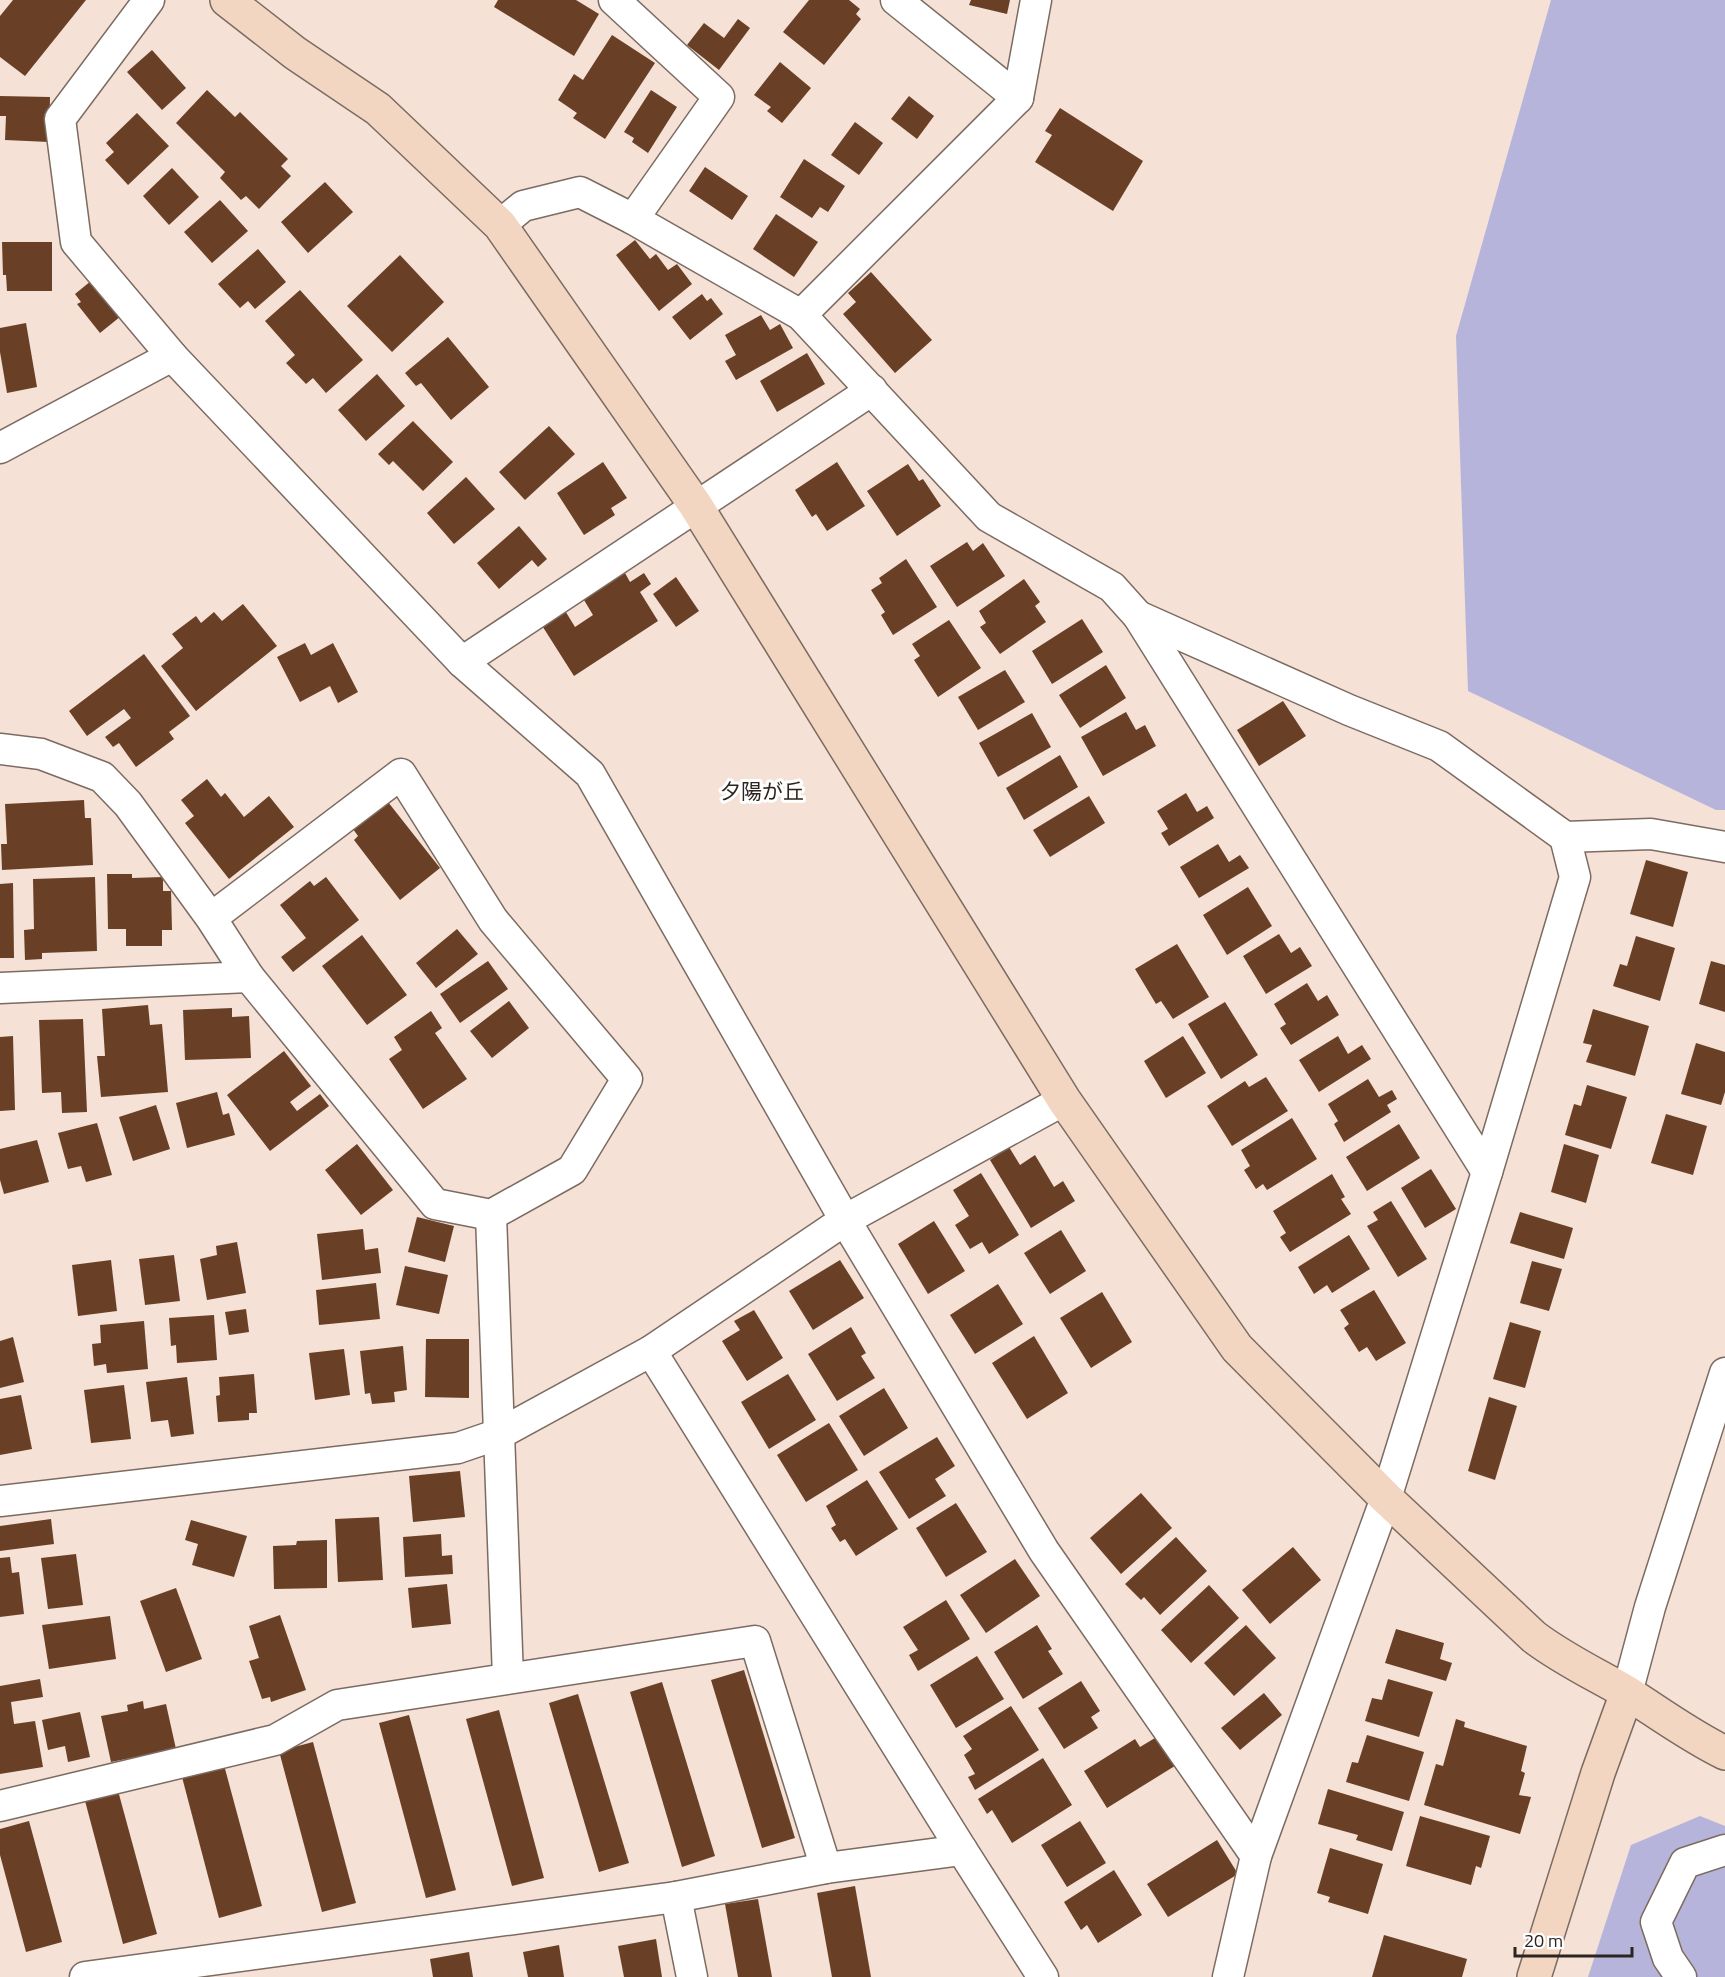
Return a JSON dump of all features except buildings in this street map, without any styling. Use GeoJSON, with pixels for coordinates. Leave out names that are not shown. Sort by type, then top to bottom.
{"type":"FeatureCollection","features":[{"type":"Feature","properties":{"kind":"street"},"geometry":{"type":"LineString","coordinates":[[149,0],[60,119],[76,242],[172,356],[462,662],[590,774],[845,1220],[1044,1551],[1256,1856]]}},
{"type":"Feature","properties":{"kind":"street"},"geometry":{"type":"LineString","coordinates":[[227,0],[295,53],[378,109],[500,225],[696,506],[1064,1100],[1237,1348],[1386,1498],[1534,1637],[1550,1650],[1627,1693],[1699,1740],[1725,1753]]}},
{"type":"Feature","properties":{"kind":"street"},"geometry":{"type":"LineString","coordinates":[[614,0],[718,97],[633,219]]}},
{"type":"Feature","properties":{"kind":"street"},"geometry":{"type":"LineString","coordinates":[[896,0],[1018,99]]}},
{"type":"Feature","properties":{"kind":"street"},"geometry":{"type":"LineString","coordinates":[[801,315],[1018,99],[1036,0]]}},
{"type":"Feature","properties":{"kind":"street"},"geometry":{"type":"LineString","coordinates":[[500,225],[524,206],[580,192],[633,219],[801,315],[989,517],[1112,587],[1138,616],[1487,1172]]}},
{"type":"Feature","properties":{"kind":"street"},"geometry":{"type":"LineString","coordinates":[[0,447],[172,356]]}},
{"type":"Feature","properties":{"kind":"street"},"geometry":{"type":"LineString","coordinates":[[462,662],[872,390]]}},
{"type":"Feature","properties":{"kind":"street"},"geometry":{"type":"LineString","coordinates":[[1138,616],[1349,710],[1439,746],[1565,837],[1651,834],[1725,847]]}},
{"type":"Feature","properties":{"kind":"street"},"geometry":{"type":"LineString","coordinates":[[0,749],[41,754],[102,777],[128,804],[211,918],[249,977],[435,1204],[491,1215],[572,1170],[627,1079],[493,920],[401,774],[211,918]]}},
{"type":"Feature","properties":{"kind":"street"},"geometry":{"type":"LineString","coordinates":[[1228,1977],[1256,1856],[1386,1498],[1575,877],[1565,837]]}},
{"type":"Feature","properties":{"kind":"street"},"geometry":{"type":"LineString","coordinates":[[0,988],[249,977]]}},
{"type":"Feature","properties":{"kind":"street"},"geometry":{"type":"LineString","coordinates":[[0,1502],[458,1448],[499,1434],[651,1351],[845,1220],[1064,1100]]}},
{"type":"Feature","properties":{"kind":"street"},"geometry":{"type":"LineString","coordinates":[[491,1215],[508,1678]]}},
{"type":"Feature","properties":{"kind":"street"},"geometry":{"type":"LineString","coordinates":[[651,1351],[1043,1977]]}},
{"type":"Feature","properties":{"kind":"street"},"geometry":{"type":"LineString","coordinates":[[1534,1977],[1598,1773],[1627,1693],[1650,1607],[1725,1373]]}},
{"type":"Feature","properties":{"kind":"street"},"geometry":{"type":"LineString","coordinates":[[0,1806],[275,1740],[337,1705],[755,1641],[826,1868]]}},
{"type":"Feature","properties":{"kind":"street"},"geometry":{"type":"LineString","coordinates":[[85,1977],[676,1897],[826,1868],[962,1850]]}},
{"type":"Feature","properties":{"kind":"street"},"geometry":{"type":"LineString","coordinates":[[1680,1977],[1668,1958],[1656,1922],[1685,1863],[1725,1850]]}},
{"type":"Feature","properties":{"kind":"street"},"geometry":{"type":"LineString","coordinates":[[676,1897],[692,1977]]}},
{"type":"Feature","properties":{"kind":"shaded area"},"geometry":{"type":"Polygon","coordinates":[[[1551,0],[1725,0],[1725,810],[1716,810],[1468,691],[1456,336],[1551,0]]]}},
{"type":"Feature","properties":{"kind":"shaded area"},"geometry":{"type":"Polygon","coordinates":[[[1700,1816],[1725,1826],[1725,1977],[1588,1977],[1631,1845],[1700,1816]]]}},
{"type":"Feature","properties":{"kind":"district","name":"夕陽が丘"},"geometry":{"type":"Point","coordinates":[762,791]}}]}
